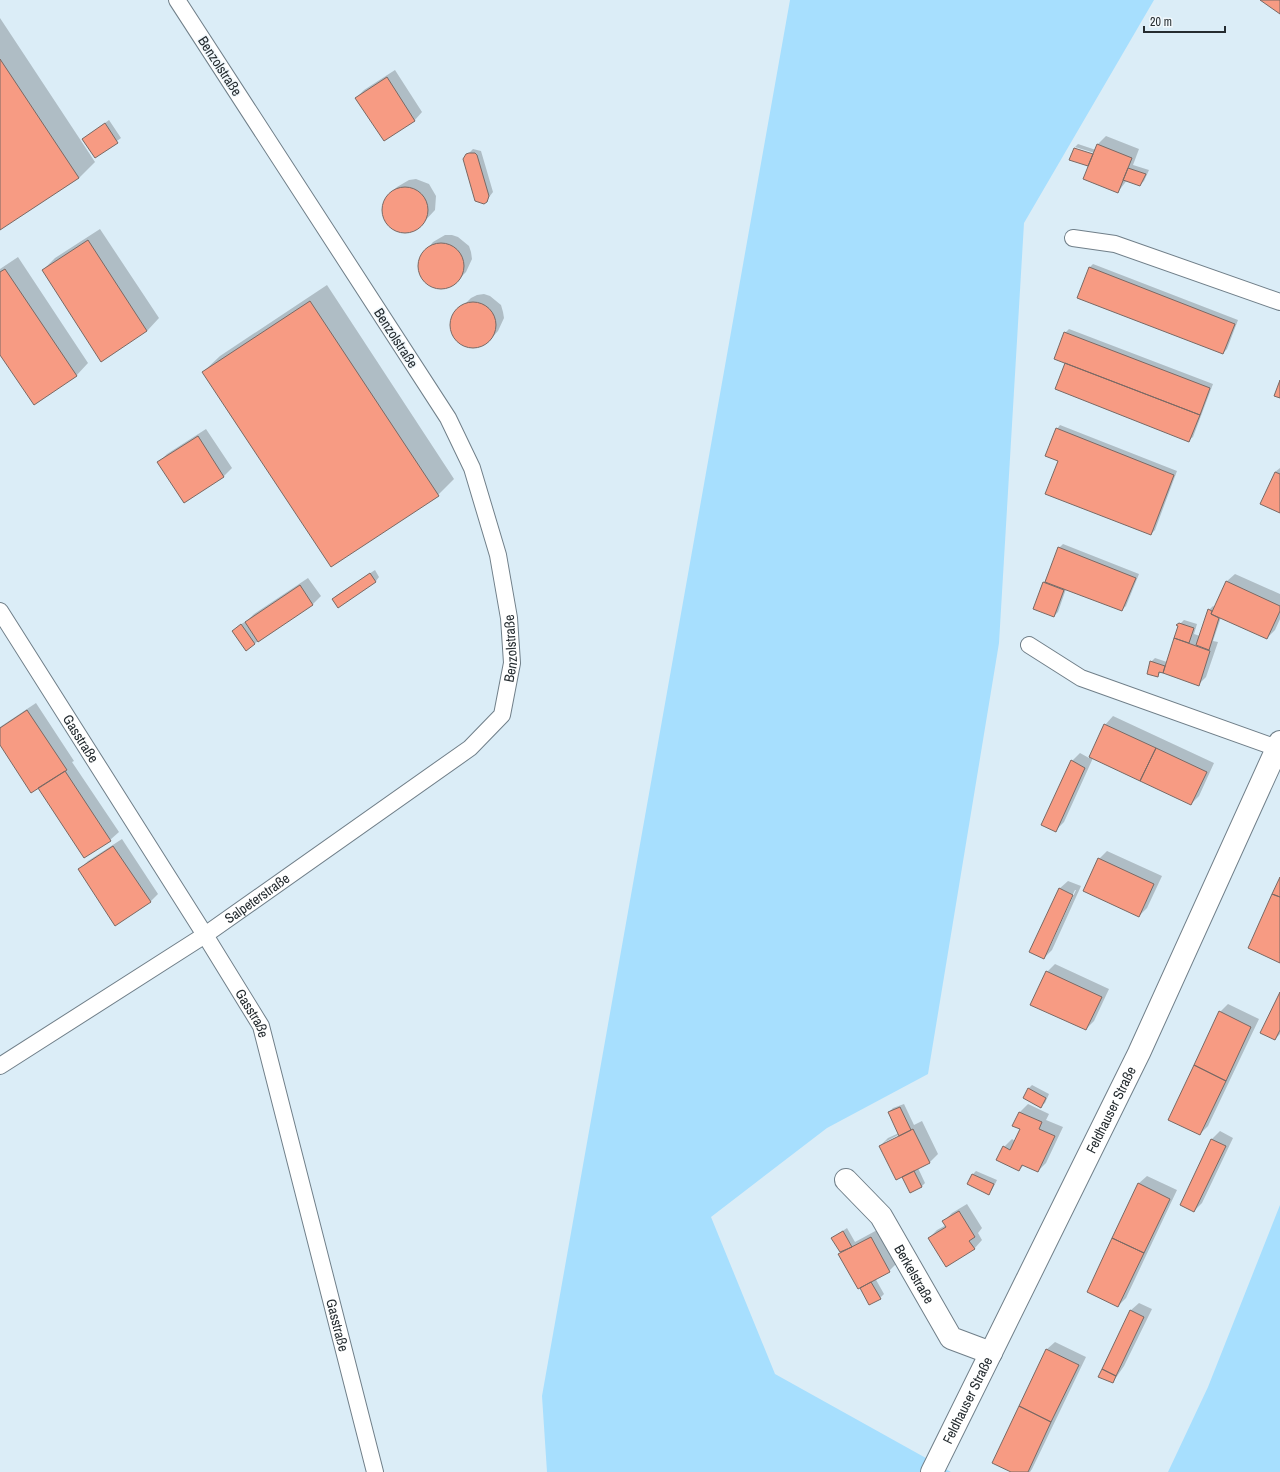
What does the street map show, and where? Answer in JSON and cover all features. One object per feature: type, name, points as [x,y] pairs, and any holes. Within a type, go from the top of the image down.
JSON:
[{"type":"street","name":"Feldhauser Straße","points":[[932,1472],[1139,1053],[1279,745]]},
{"type":"street","name":"Berkelstraße","points":[[846,1180],[881,1216],[951,1338],[991,1353]]},
{"type":"lane","name":"Benzolstraße","points":[[177,0],[448,418],[472,468],[498,555],[509,618],[512,663],[502,714]]},
{"type":"lane","points":[[1073,238],[1115,244],[1280,302]]},
{"type":"lane","name":"Gasstraße","points":[[0,611],[261,1026],[375,1472]]},
{"type":"lane","points":[[1029,645],[1081,678],[1279,745]]},
{"type":"lane","name":"Salpeterstraße","points":[[0,1066],[205,935],[470,748],[502,714]]},
{"type":"shaded area","points":[[790,0],[1154,0],[1024,223],[999,643],[928,1074],[827,1128],[711,1217],[775,1374],[951,1472],[547,1472],[542,1396]]},
{"type":"shaded area","points":[[1280,1205],[1280,1472],[1168,1472],[1208,1387]]},
{"type":"building","points":[[1260,0],[1280,0],[1280,14]]},
{"type":"building","points":[[0,59],[79,178],[0,230]]},
{"type":"building","points":[[387,77],[415,121],[384,141],[355,98]]},
{"type":"building","points":[[105,123],[118,143],[95,158],[82,139]]},
{"type":"building","points":[[1097,144],[1132,158],[1118,193],[1083,179]]},
{"type":"building","points":[[1074,148],[1093,154],[1088,166],[1069,160]]},
{"type":"building","points":[[475,153],[477,155],[489,196],[487,202],[484,204],[475,201],[463,159],[466,154]]},
{"type":"building","points":[[1128,168],[1146,174],[1140,186],[1123,180]]},
{"type":"building","points":[[405,187],[418,191],[424,197],[428,210],[424,223],[418,229],[405,233],[392,229],[386,223],[382,210],[386,197],[392,191]]},
{"type":"building","points":[[88,240],[147,331],[101,362],[42,270]]},
{"type":"building","points":[[441,243],[454,247],[460,253],[464,266],[460,279],[454,285],[441,289],[428,285],[422,279],[418,266],[422,253],[428,247]]},
{"type":"building","points":[[1089,267],[1235,324],[1223,354],[1077,298]]},
{"type":"building","points":[[5,269],[77,376],[34,405],[0,355],[0,272]]},
{"type":"building","points":[[310,301],[439,496],[331,567],[202,372]]},
{"type":"building","points":[[473,302],[486,306],[492,312],[496,325],[492,338],[486,344],[473,348],[460,344],[454,338],[450,325],[454,312],[460,306]]},
{"type":"building","points":[[1064,332],[1210,388],[1200,415],[1054,359]]},
{"type":"building","points":[[1065,363],[1200,415],[1189,442],[1055,389]]},
{"type":"building","points":[[1280,380],[1280,398],[1274,396]]},
{"type":"building","points":[[1056,428],[1174,475],[1151,535],[1045,494],[1058,461],[1045,456]]},
{"type":"building","points":[[198,436],[224,477],[184,503],[157,462]]},
{"type":"building","points":[[1275,472],[1280,474],[1280,513],[1260,504]]},
{"type":"building","points":[[1058,547],[1136,578],[1122,611],[1045,582]]},
{"type":"building","points":[[370,573],[376,582],[338,608],[332,599]]},
{"type":"building","points":[[1226,581],[1280,606],[1280,611],[1267,639],[1211,614]]},
{"type":"building","points":[[1043,582],[1064,590],[1054,617],[1033,609]]},
{"type":"building","points":[[300,585],[313,605],[258,642],[245,622]]},
{"type":"building","points":[[1208,609],[1212,611],[1211,614],[1219,618],[1209,650],[1196,645]]},
{"type":"building","points":[[1179,623],[1194,628],[1189,643],[1174,638],[1178,626],[1176,625]]},
{"type":"building","points":[[241,624],[255,644],[246,651],[232,631]]},
{"type":"building","points":[[1174,638],[1210,651],[1199,686],[1163,673]]},
{"type":"building","points":[[1150,661],[1165,666],[1163,673],[1159,672],[1158,677],[1147,674]]},
{"type":"building","points":[[27,710],[67,770],[31,793],[0,745],[0,728]]},
{"type":"building","points":[[1104,724],[1156,748],[1140,781],[1089,757]]},
{"type":"building","points":[[1156,748],[1207,772],[1191,805],[1140,781]]},
{"type":"building","points":[[1071,760],[1085,768],[1056,832],[1041,825]]},
{"type":"building","points":[[65,771],[111,841],[84,858],[38,788]]},
{"type":"building","points":[[113,846],[151,902],[115,926],[78,869]]},
{"type":"building","points":[[1098,858],[1154,884],[1139,917],[1083,891]]},
{"type":"building","points":[[1280,877],[1280,897],[1272,894]]},
{"type":"building","points":[[1059,888],[1073,895],[1044,959],[1029,952]]},
{"type":"building","points":[[1272,894],[1280,897],[1280,963],[1248,948]]},
{"type":"building","points":[[1046,971],[1102,997],[1086,1030],[1030,1005]]},
{"type":"building","points":[[1280,992],[1280,1030],[1275,1040],[1260,1033]]},
{"type":"building","points":[[1219,1011],[1251,1027],[1226,1081],[1194,1065]]},
{"type":"building","points":[[1194,1065],[1226,1081],[1200,1135],[1168,1120]]},
{"type":"building","points":[[1028,1088],[1046,1098],[1041,1108],[1023,1098]]},
{"type":"building","points":[[900,1107],[911,1130],[899,1136],[888,1112]]},
{"type":"building","points":[[1019,1112],[1042,1122],[1039,1129],[1055,1136],[1038,1172],[1022,1165],[1019,1171],[996,1160],[1003,1146],[1010,1150],[1020,1129],[1012,1126]]},
{"type":"building","points":[[913,1129],[930,1163],[896,1180],[879,1146]]},
{"type":"building","points":[[1211,1139],[1226,1146],[1194,1212],[1180,1205]]},
{"type":"building","points":[[914,1171],[922,1187],[910,1193],[902,1177]]},
{"type":"building","points":[[972,1174],[994,1184],[989,1195],[967,1184]]},
{"type":"building","points":[[1138,1183],[1170,1199],[1144,1253],[1112,1238]]},
{"type":"building","points":[[959,1211],[975,1237],[969,1241],[975,1249],[946,1267],[928,1238],[946,1227],[942,1221]]},
{"type":"building","points":[[843,1231],[852,1247],[840,1252],[831,1238]]},
{"type":"building","points":[[871,1237],[890,1272],[858,1289],[838,1254]]},
{"type":"building","points":[[1112,1238],[1144,1253],[1118,1307],[1087,1292]]},
{"type":"building","points":[[871,1282],[881,1299],[869,1305],[860,1288]]},
{"type":"building","points":[[1130,1310],[1144,1317],[1116,1376],[1102,1369]]},
{"type":"building","points":[[1046,1349],[1079,1365],[1051,1422],[1019,1406]]},
{"type":"building","points":[[1102,1369],[1116,1376],[1113,1383],[1098,1377]]},
{"type":"building","points":[[1019,1406],[1051,1422],[1028,1472],[1011,1472],[992,1463]]}]
